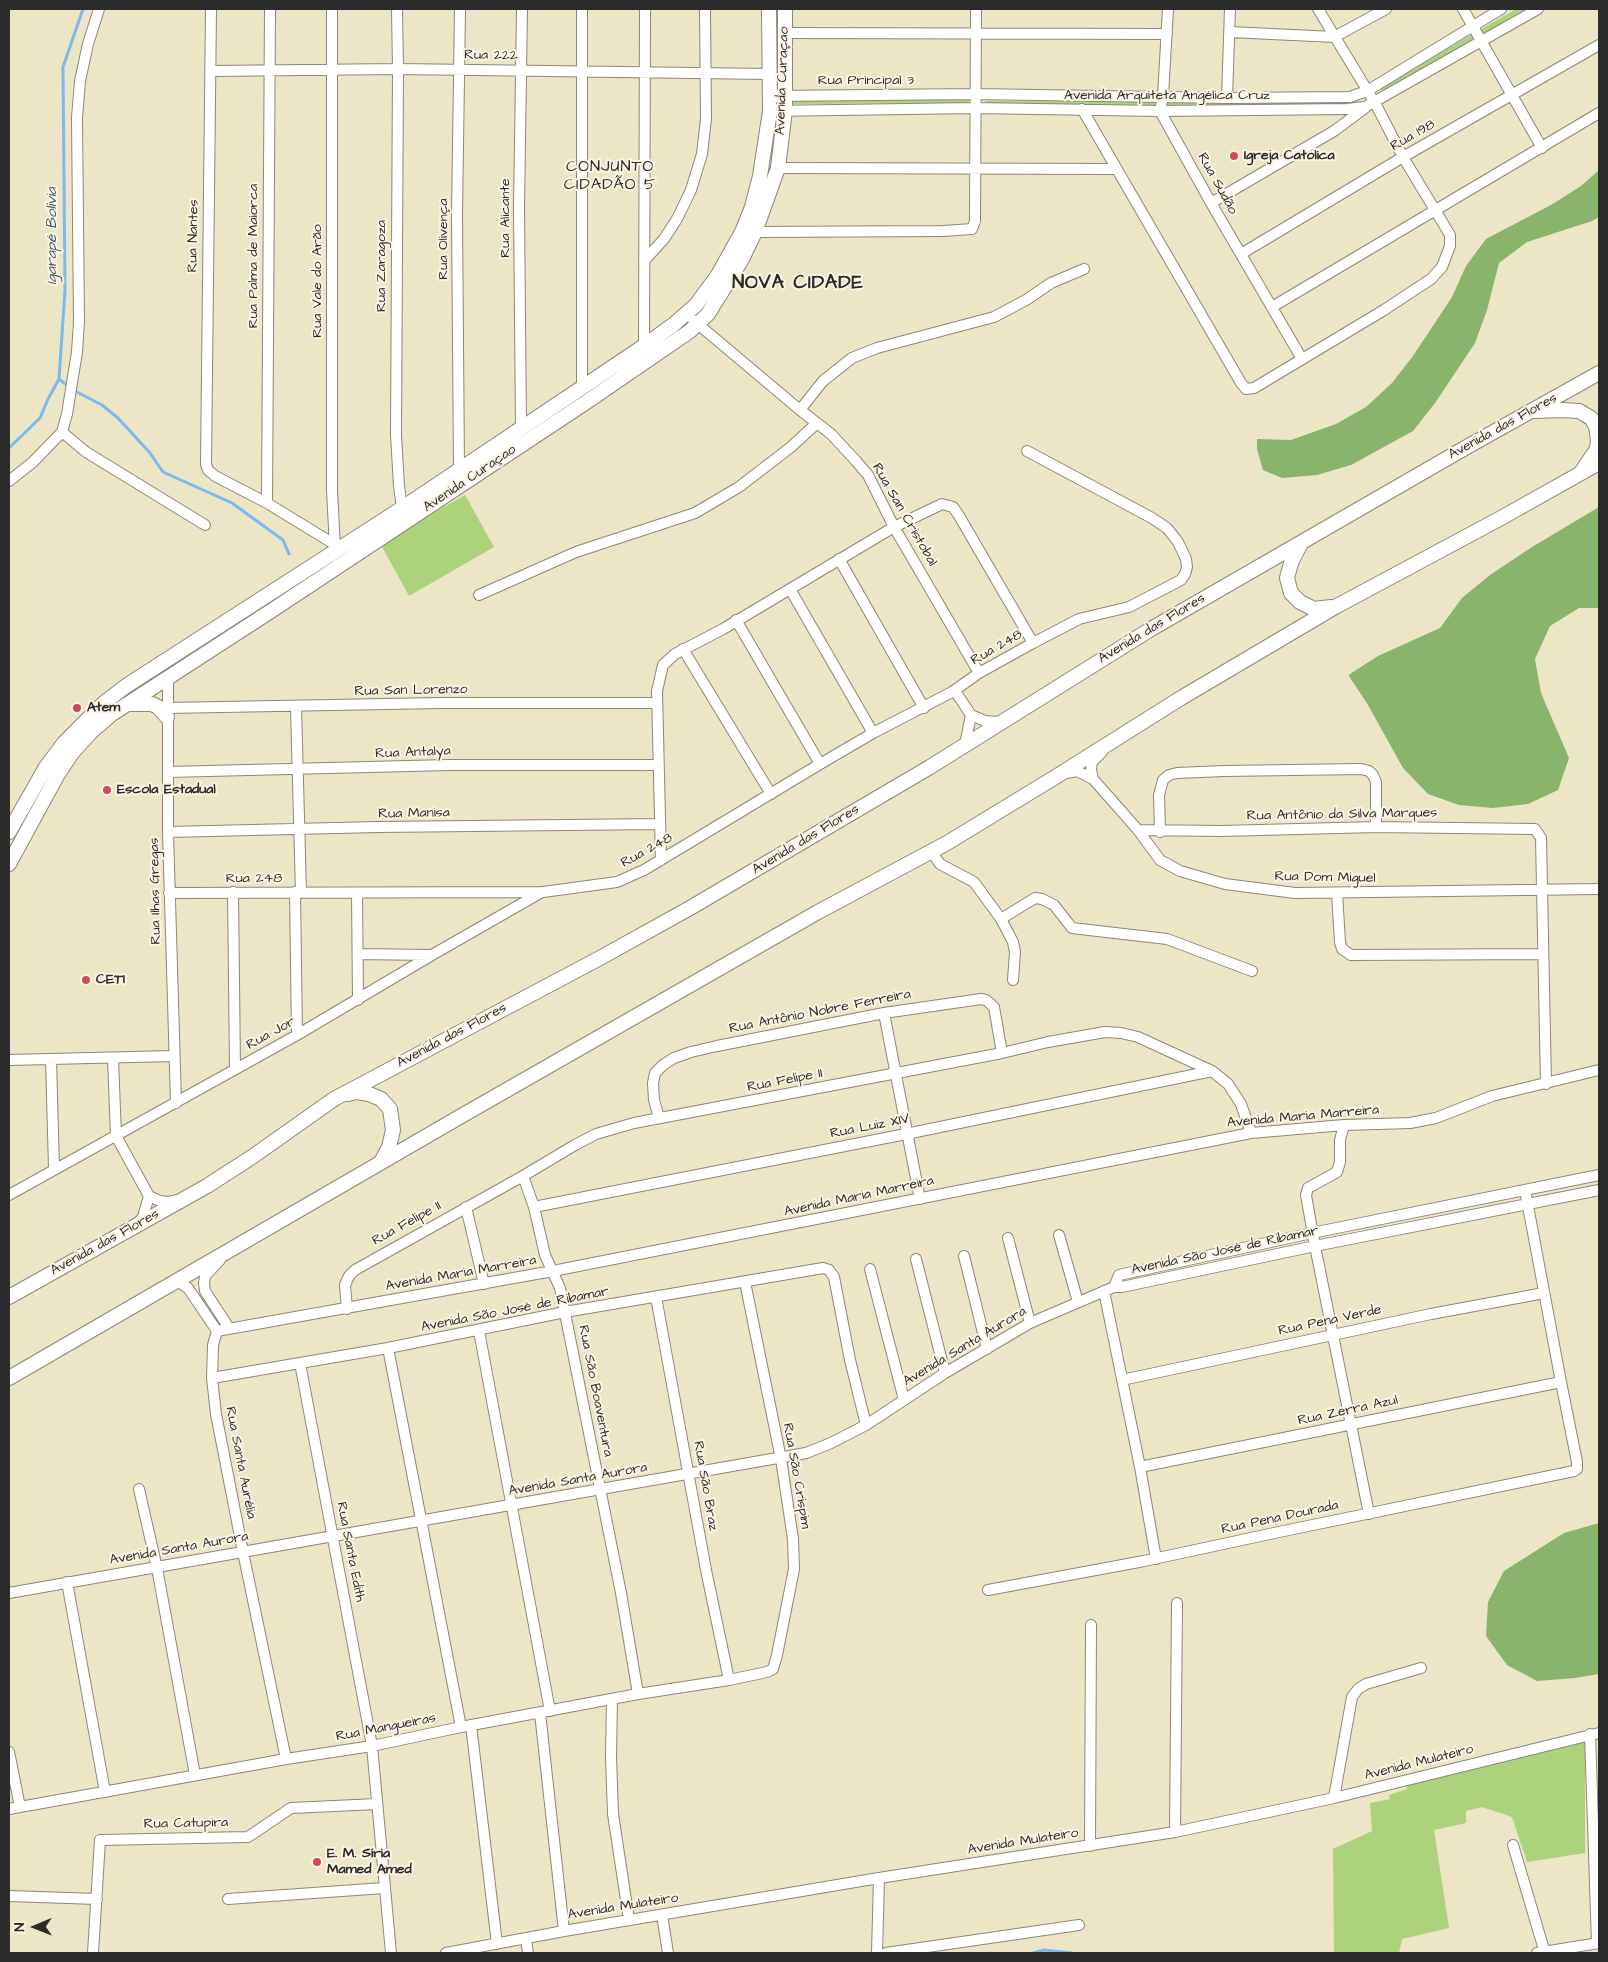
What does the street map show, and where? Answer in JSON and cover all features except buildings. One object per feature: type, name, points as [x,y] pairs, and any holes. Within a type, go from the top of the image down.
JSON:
[{"type":"main road","name":"Avenida Curaçao","points":[[9,832],[50,761],[64,743],[97,710],[126,686],[250,607],[335,548],[404,516],[459,470],[582,389],[673,325],[704,294],[718,275],[742,232],[752,207],[760,176],[770,111],[769,9]]},
{"type":"main road","name":"Avenida Curaçao","points":[[9,864],[49,788],[72,754],[91,732],[125,704],[255,622],[404,516],[596,396],[698,324],[708,314],[756,232],[778,168],[785,96],[785,9]]},
{"type":"main road","name":"Avenida das Flores","points":[[9,1297],[183,1199],[252,1157],[334,1099],[600,958],[690,908],[965,745],[1151,629],[1599,373]]},
{"type":"main road","points":[[1530,412],[1563,410],[1579,412],[1591,418],[1596,426],[1597,450],[1580,474]]},
{"type":"main road","points":[[9,1378],[818,912],[931,851],[1057,776],[1181,698],[1335,607],[1599,463]]},
{"type":"main road","points":[[1300,543],[1290,563],[1287,578],[1291,593],[1300,602],[1314,609],[1335,607]]},
{"type":"main road","points":[[250,607],[255,622]]},
{"type":"main road","points":[[125,704],[152,704],[167,713]]},
{"type":"main road","points":[[334,1099],[356,1092],[369,1094],[381,1100],[390,1109],[393,1130],[389,1147],[381,1163]]},
{"type":"street","points":[[9,480],[33,462],[62,432],[71,392],[80,322],[77,118],[80,81],[88,44],[99,9]]},
{"type":"street","name":"Rua Nantes","points":[[211,9],[206,464],[208,470],[214,476],[267,504]]},
{"type":"street","name":"Rua Palma de Maiorca","points":[[267,504],[270,9]]},
{"type":"street","name":"Rua Vale do Arão","points":[[332,9],[332,490],[335,548]]},
{"type":"street","name":"Rua Zaragoza","points":[[397,9],[396,410],[397,462],[404,516]]},
{"type":"street","name":"Rua Olivença","points":[[459,470],[457,214],[460,9]]},
{"type":"street","name":"Rua Alicante","points":[[521,428],[519,236],[522,9]]},
{"type":"street","points":[[582,9],[582,389]]},
{"type":"street","points":[[644,346],[645,9]]},
{"type":"street","points":[[644,261],[664,239],[676,219],[691,190],[702,154],[706,119],[705,9]]},
{"type":"street","points":[[756,232],[943,231],[972,229],[975,221],[976,9]]},
{"type":"street","points":[[1160,111],[1164,96],[1168,9]]},
{"type":"street","points":[[1227,98],[1230,9]]},
{"type":"street","points":[[1082,109],[1115,169],[1241,383],[1246,389],[1254,388],[1384,310],[1431,279],[1442,266],[1450,246],[1450,235],[1437,211],[1370,105],[1367,91],[1318,9]]},
{"type":"street","points":[[1230,32],[1334,37],[1386,9]]},
{"type":"street","points":[[1463,9],[1542,148]]},
{"type":"street","name":"Avenida Arquiteta Angélica Cruz","points":[[962,95],[1227,98],[1354,96],[1367,91],[1501,9]]},
{"type":"street","name":"Avenida Arquiteta Angélica Cruz","points":[[770,111],[975,108],[1160,111],[1348,109],[1370,105],[1538,9]]},
{"type":"street","points":[[785,33],[1167,34]]},
{"type":"street","name":"Rua 198","points":[[1241,254],[1403,157],[1599,45]]},
{"type":"street","name":"Rua 222","points":[[211,71],[459,69],[770,74]]},
{"type":"street","name":"Rua Principal 3","points":[[770,96],[962,95]]},
{"type":"street","points":[[1211,203],[1334,131],[1370,105]]},
{"type":"street","name":"Rua Sudão","points":[[1160,111],[1302,359]]},
{"type":"street","points":[[1272,307],[1599,114]]},
{"type":"street","points":[[778,168],[1115,169]]},
{"type":"street","points":[[800,410],[823,381],[852,358],[877,348],[994,317],[1051,284],[1084,269]]},
{"type":"street","name":"Rua San Cristobal","points":[[686,313],[831,434],[868,475],[894,527],[979,673]]},
{"type":"street","points":[[479,595],[576,552],[695,513],[739,487],[791,447],[817,422]]},
{"type":"street","points":[[62,432],[86,452],[205,525]]},
{"type":"street","name":"Rua 248","points":[[170,893],[543,892],[617,882],[631,877],[661,860],[820,764],[954,691],[979,673],[1033,643],[1079,619],[1129,607],[1181,580],[1187,567],[1186,559],[1167,528],[1152,518],[1027,451]]},
{"type":"street","points":[[267,504],[335,548]]},
{"type":"street","points":[[661,860],[656,703],[660,672],[668,659],[683,649],[790,589],[894,527],[942,504],[953,507],[958,514],[1033,643]]},
{"type":"street","points":[[839,559],[924,708]]},
{"type":"street","points":[[790,589],[874,733]]},
{"type":"street","points":[[736,620],[820,764]]},
{"type":"street","points":[[683,649],[771,794]]},
{"type":"street","name":"Rua Ilhas Gregas","points":[[168,678],[168,832],[176,1103]]},
{"type":"street","points":[[954,691],[971,715],[985,720],[1000,722]]},
{"type":"street","name":"Rua San Lorenzo","points":[[167,713],[450,703],[656,703]]},
{"type":"street","points":[[296,707],[299,830],[297,1035]]},
{"type":"street","points":[[965,745],[971,715]]},
{"type":"street","points":[[1093,779],[1092,762],[1114,740]]},
{"type":"street","name":"Rua Antalya","points":[[168,772],[449,765],[658,765]]},
{"type":"street","points":[[1160,832],[1159,795],[1163,780],[1169,775],[1234,771],[1361,769],[1369,771],[1374,775],[1376,782],[1376,827]]},
{"type":"street","points":[[1057,776],[1077,771],[1093,779]]},
{"type":"street","name":"Rua Dom Miguel","points":[[1093,779],[1138,830],[1160,860],[1180,871],[1226,884],[1259,890],[1296,893],[1599,889]]},
{"type":"street","name":"Rua Manisa","points":[[168,832],[660,824]]},
{"type":"street","name":"Rua Antônio da Silva Marques","points":[[1138,830],[1160,832],[1376,827],[1529,827],[1535,828],[1541,838],[1541,891]]},
{"type":"street","points":[[931,851],[940,864],[974,882],[1001,919],[1013,942],[1015,952],[1013,980]]},
{"type":"street","points":[[1541,891],[1546,1084]]},
{"type":"street","points":[[233,892],[235,1069]]},
{"type":"street","name":"Rua Jor","points":[[9,1195],[54,1168],[116,1136],[297,1035],[543,892]]},
{"type":"street","points":[[358,893],[358,1000]]},
{"type":"street","points":[[1337,893],[1340,942],[1342,949],[1351,955],[1542,954]]},
{"type":"street","points":[[1001,919],[1035,898],[1042,899],[1054,905],[1072,928],[1167,939],[1252,971]]},
{"type":"street","points":[[358,954],[432,955]]},
{"type":"street","name":"Rua Antônio Nobre Ferreira","points":[[660,1118],[654,1100],[652,1083],[655,1073],[674,1058],[717,1046],[884,1013],[971,1000],[986,1000],[994,1007],[1002,1053]]},
{"type":"street","points":[[884,1013],[920,1199]]},
{"type":"street","name":"Rua Felipe II","points":[[347,1308],[345,1284],[349,1276],[356,1270],[596,1134],[624,1125],[1002,1053],[1048,1042],[1105,1032],[1138,1037],[1212,1071],[1228,1084],[1241,1104],[1251,1133]]},
{"type":"street","points":[[9,1060],[174,1056]]},
{"type":"street","points":[[113,1058],[116,1136],[149,1196],[160,1202],[183,1199]]},
{"type":"street","points":[[51,1060],[54,1168]]},
{"type":"street","name":"Avenida Maria Marreira","points":[[229,1328],[553,1271],[1251,1133],[1410,1123],[1436,1118],[1492,1096],[1599,1070]]},
{"type":"street","name":"Rua Luiz XIV","points":[[534,1207],[906,1134],[1212,1071]]},
{"type":"street","points":[[1344,1126],[1340,1140],[1340,1162],[1337,1172],[1308,1188],[1306,1195],[1369,1514]]},
{"type":"street","name":"Avenida São José de Ribamar","points":[[1599,1175],[1312,1233],[1120,1275],[1114,1286],[1122,1287],[1315,1246],[1599,1190]]},
{"type":"street","name":"Rua São Boaventura","points":[[523,1176],[534,1207],[545,1255],[560,1288],[621,1593],[638,1694]]},
{"type":"street","points":[[1525,1190],[1561,1382]]},
{"type":"street","points":[[136,1225],[143,1217],[149,1196]]},
{"type":"street","points":[[466,1207],[484,1284]]},
{"type":"street","points":[[1059,1235],[1078,1302]]},
{"type":"street","points":[[1008,1238],[1030,1323]]},
{"type":"street","points":[[177,1281],[188,1288],[217,1331],[229,1328],[206,1290],[204,1284],[205,1276],[220,1260],[243,1242]]},
{"type":"street","points":[[964,1256],[987,1349]]},
{"type":"street","points":[[916,1259],[945,1373]]},
{"type":"street","name":"Avenida São José de Ribamar","points":[[212,1378],[479,1331],[565,1312],[823,1268],[829,1270],[834,1278],[850,1360],[866,1425]]},
{"type":"street","points":[[870,1269],[904,1400]]},
{"type":"street","name":"Rua São Crispim","points":[[745,1282],[781,1459],[793,1539],[794,1569],[775,1664],[773,1669],[767,1672]]},
{"type":"street","name":"Avenida Santa Aurora","points":[[9,1593],[781,1459],[806,1453],[831,1444],[866,1425],[945,1373],[1030,1323],[1114,1286]]},
{"type":"street","points":[[1104,1291],[1140,1467],[1156,1559]]},
{"type":"street","name":"Rua Pena Verde","points":[[1122,1380],[1544,1293]]},
{"type":"street","name":"Rua São Braz","points":[[656,1297],[706,1570],[729,1680]]},
{"type":"street","name":"Rua Santa Aurélia","points":[[217,1331],[213,1345],[212,1378],[216,1414],[286,1759]]},
{"type":"street","points":[[479,1331],[511,1506],[545,1712],[564,1931]]},
{"type":"street","points":[[388,1348],[466,1726],[497,1944]]},
{"type":"street","name":"Rua Santa Edith","points":[[300,1363],[372,1746],[391,1953]]},
{"type":"street","name":"Rua Zerra Azul","points":[[1140,1467],[1561,1382]]},
{"type":"street","name":"Rua Pena Dourada","points":[[988,1590],[1156,1559],[1570,1473],[1577,1469],[1578,1462],[1561,1382]]},
{"type":"street","points":[[139,1489],[157,1568],[195,1775]]},
{"type":"street","points":[[67,1582],[105,1792]]},
{"type":"street","points":[[1175,1832],[1177,1603]]},
{"type":"street","points":[[1090,1846],[1091,1625]]},
{"type":"street","points":[[1334,1798],[1352,1697],[1358,1689],[1366,1684],[1421,1668]]},
{"type":"street","name":"Rua Mangueiras","points":[[9,1809],[286,1759],[372,1746],[466,1726],[767,1672]]},
{"type":"street","points":[[612,1699],[611,1757],[614,1814],[629,1920]]},
{"type":"street","points":[[1513,1845],[1542,1953],[1598,1943],[1595,1734]]},
{"type":"street","name":"Avenida Mulateiro","points":[[446,1953],[564,1931],[879,1878],[1175,1832],[1334,1798],[1595,1734]]},
{"type":"street","points":[[9,1752],[20,1807]]},
{"type":"street","name":"Rua Catupira","points":[[93,1953],[100,1840],[248,1837],[291,1808],[377,1804]]},
{"type":"street","points":[[877,1953],[879,1878]]},
{"type":"street","points":[[228,1899],[384,1888]]},
{"type":"street","points":[[9,1896],[97,1899]]},
{"type":"street","points":[[662,1915],[668,1953]]},
{"type":"street","points":[[886,1953],[1079,1925]]},
{"type":"street","points":[[526,1939],[528,1953]]},
{"type":"green space","points":[[1516,9],[1526,9],[1385,90],[1381,90],[1381,87]]},
{"type":"green space","points":[[792,97],[969,99],[969,101],[966,103],[790,104]]},
{"type":"green space","points":[[986,101],[1353,102],[1356,105],[1241,108],[982,104]]},
{"type":"green space","points":[[1599,170],[1599,217],[1527,242],[1499,263],[1487,310],[1475,343],[1435,403],[1413,431],[1351,465],[1317,475],[1282,478],[1263,470],[1257,449],[1257,439],[1291,440],[1336,424],[1366,407],[1392,383],[1413,356],[1452,297],[1466,266],[1486,239],[1551,205],[1581,186]]},
{"type":"green space","points":[[465,495],[494,547],[409,596],[380,543]]},
{"type":"green space","points":[[1599,507],[1599,608],[1579,608],[1550,626],[1535,659],[1541,693],[1569,758],[1558,790],[1528,804],[1493,808],[1459,805],[1428,794],[1403,768],[1368,705],[1349,676],[1350,674],[1378,656],[1440,628],[1462,598],[1490,575],[1532,547]]},
{"type":"green space","points":[[1599,1523],[1599,1674],[1537,1681],[1507,1665],[1486,1636],[1488,1602],[1504,1571],[1564,1533]]},
{"type":"green space","points":[[1585,1742],[1585,1853],[1527,1862],[1512,1817],[1482,1807],[1466,1811],[1466,1823],[1434,1830],[1449,1928],[1402,1939],[1399,1953],[1334,1953],[1333,1849],[1372,1831],[1370,1803],[1390,1799],[1389,1795],[1407,1789],[1407,1783]]},
{"type":"waterway","name":"Igarapé Bolívia","points":[[9,448],[40,418],[59,379],[65,290],[63,67],[83,9]]},
{"type":"waterway","points":[[59,379],[68,386]]},
{"type":"waterway","points":[[73,390],[102,405],[118,418],[150,453],[163,472],[232,503],[283,540],[289,554]]},
{"type":"waterway","points":[[1033,1953],[1044,1950],[1072,1953]]},
{"type":"place","name":"Igreja Catolica","points":[[1234,156]]},
{"type":"place","name":"Atem","points":[[77,708]]},
{"type":"place","name":"Escola Estadual","points":[[107,790]]},
{"type":"place","name":"CETI","points":[[86,980]]},
{"type":"place","name":"E. M. Síria Mamed Amed","points":[[317,1862]]},
{"type":"district","name":"CONJUNTO CIDADÃO 5","points":[[610,177]]},
{"type":"district","name":"NOVA CIDADE","points":[[798,284]]}]
